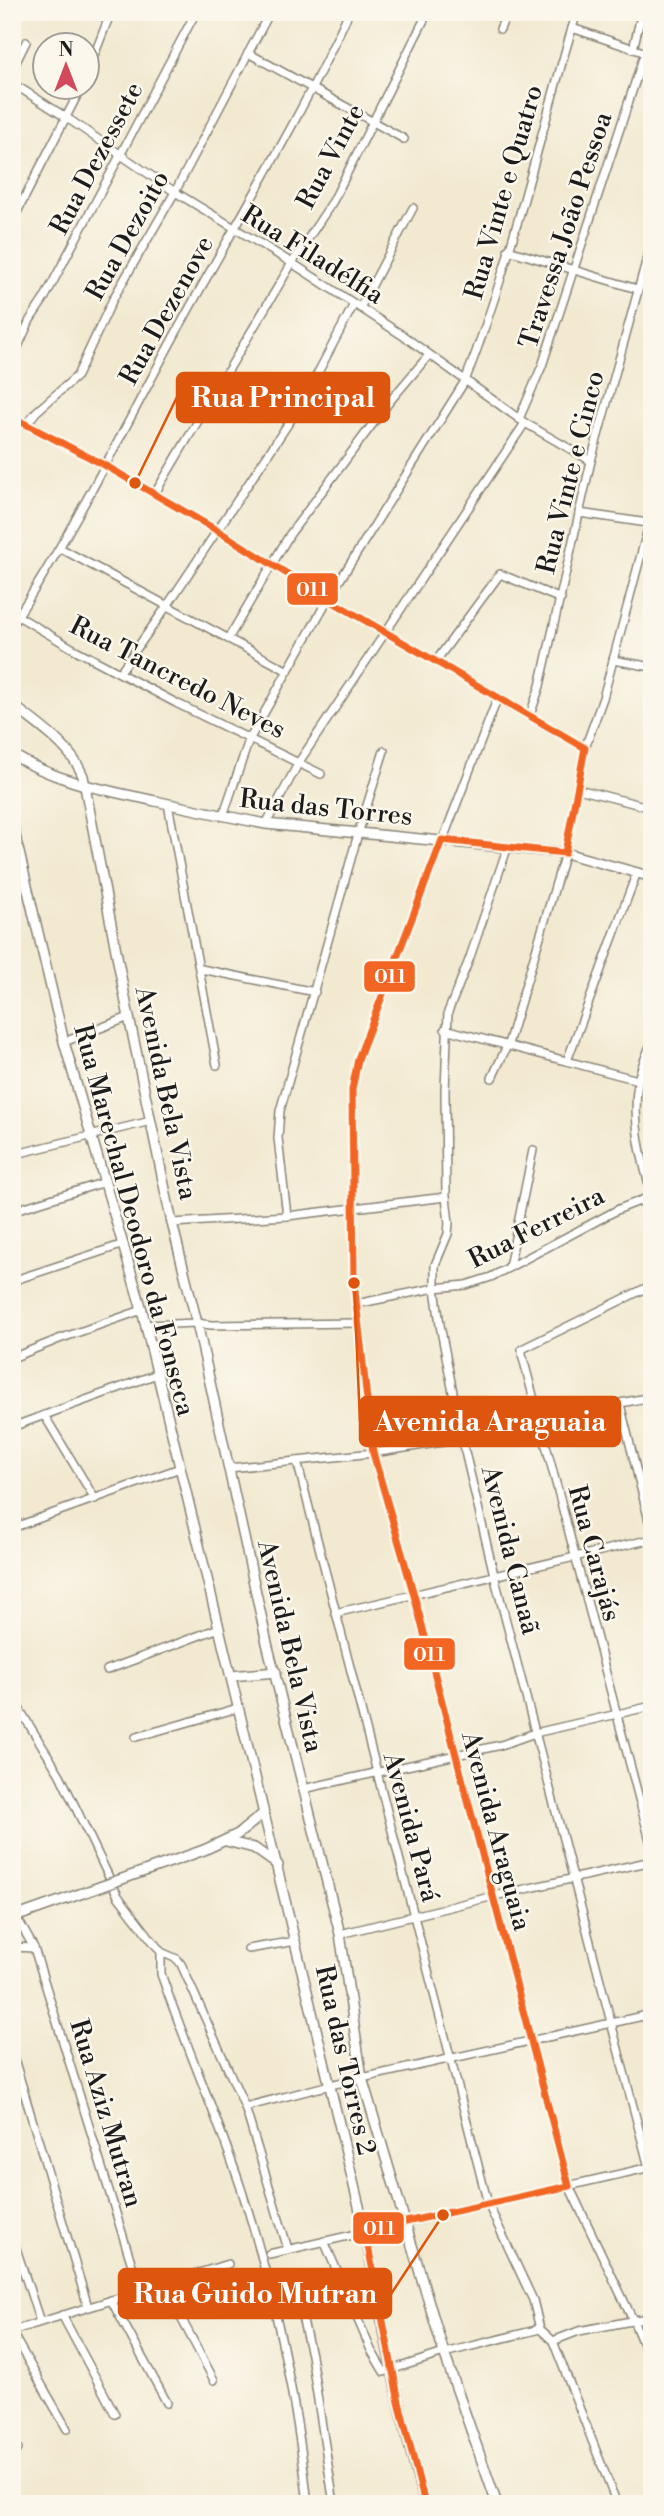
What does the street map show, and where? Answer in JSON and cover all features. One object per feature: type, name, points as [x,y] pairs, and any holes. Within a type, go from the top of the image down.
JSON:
[{"type":"street","points":[[102,35],[111,12]]},
{"type":"street","name":"Rua Dezessete","points":[[12,360],[30,320],[49,291],[197,12]]},
{"type":"street","name":"Rua Dezoito","points":[[26,425],[36,412],[77,376],[113,299],[175,192],[270,12]]},
{"type":"street","name":"Rua Dezenove","points":[[12,625],[60,548],[106,466],[349,12]]},
{"type":"street","name":"Rua Vinte","points":[[154,495],[292,263],[333,201],[428,12]]},
{"type":"street","points":[[500,29],[507,12]]},
{"type":"street","name":"Rua Vinte e Quatro","points":[[223,816],[249,740],[328,599],[465,381],[481,342],[576,12]]},
{"type":"street","points":[[633,48],[642,12]]},
{"type":"street","points":[[572,28],[648,54]]},
{"type":"street","points":[[12,70],[26,42]]},
{"type":"street","points":[[248,53],[404,139]]},
{"type":"street","name":"Travessa João Pessoa","points":[[266,824],[299,762],[363,668],[384,631],[522,421],[648,54]]},
{"type":"street","name":"Rua Filadélfia","points":[[12,83],[175,192],[357,306],[522,421],[591,461]]},
{"type":"street","points":[[12,222],[74,102]]},
{"type":"street","points":[[120,672],[218,531],[302,403],[413,208]]},
{"type":"street","name":"Rua Vinte e Cinco","points":[[530,715],[540,686],[561,599],[591,461],[652,240]]},
{"type":"street","points":[[508,250],[637,289]]},
{"type":"street","points":[[228,639],[290,534],[368,429],[429,355]]},
{"type":"street","points":[[12,417],[106,466],[218,531],[270,565],[585,748]]},
{"type":"street","points":[[579,513],[649,523]]},
{"type":"street","points":[[492,1078],[508,1044],[565,853],[585,748],[613,660],[652,513]]},
{"type":"street","points":[[60,548],[288,671]]},
{"type":"street","points":[[436,661],[500,574],[561,599]]},
{"type":"street","name":"Rua Tancredo Neves","points":[[18,616],[72,648],[249,740],[321,774]]},
{"type":"street","points":[[613,660],[652,667]]},
{"type":"street","name":"Avenida Araguaia","points":[[498,697],[358,1059],[352,1090],[356,1304],[373,1453],[414,1595],[569,2186],[652,2366]]},
{"type":"street","name":"Avenida Bela Vista","points":[[12,704],[57,740],[71,755],[79,766],[85,786],[172,1223],[197,1323],[267,1643],[340,1934],[362,2078],[444,2353],[496,2504]]},
{"type":"street","points":[[287,1216],[278,1138],[279,1118],[358,834],[384,751]]},
{"type":"street","name":"Rua das Torres","points":[[12,754],[40,769],[85,786],[223,816],[266,824],[358,834],[565,853],[652,877]]},
{"type":"street","points":[[578,789],[652,808]]},
{"type":"street","points":[[168,804],[217,1065]]},
{"type":"street","name":"Rua Marechal Deodoro da Fonseca","points":[[12,823],[64,1042],[146,1325],[219,1628]]},
{"type":"street","name":"Avenida Canaã","points":[[508,846],[461,981],[447,1012],[448,1234],[435,1265],[435,1288],[462,1438],[494,1575],[652,2179]]},
{"type":"street","points":[[567,1061],[637,872]]},
{"type":"street","points":[[201,969],[315,992]]},
{"type":"street","points":[[64,1042],[129,1017]]},
{"type":"street","points":[[445,1029],[638,1080]]},
{"type":"street","points":[[652,1041],[638,1080],[636,1129],[652,1196]]},
{"type":"street","points":[[12,1155],[151,1121]]},
{"type":"street","points":[[509,1267],[533,1150]]},
{"type":"street","points":[[12,1211],[105,1182]]},
{"type":"street","name":"Rua Ferreira","points":[[356,1304],[435,1288],[466,1285],[491,1277],[619,1209],[652,1196]]},
{"type":"street","points":[[172,1223],[287,1216],[446,1197]]},
{"type":"street","points":[[12,1280],[124,1244]]},
{"type":"street","name":"Rua Carajás","points":[[652,1285],[522,1349],[524,1368],[652,1848]]},
{"type":"street","points":[[12,1358],[142,1310]]},
{"type":"street","points":[[146,1325],[359,1323]]},
{"type":"street","points":[[12,1427],[157,1374]]},
{"type":"street","points":[[229,1468],[373,1453],[462,1438],[652,1397]]},
{"type":"street","points":[[620,1404],[652,1533]]},
{"type":"street","points":[[44,1415],[95,1499]]},
{"type":"street","name":"Avenida Pará","points":[[297,1461],[488,2204],[533,2300],[540,2329]]},
{"type":"street","points":[[12,1528],[180,1468]]},
{"type":"street","points":[[335,1613],[652,1539]]},
{"type":"street","points":[[107,1670],[219,1628]]},
{"type":"street","name":"Rua das Torres 2","points":[[219,1628],[365,2231],[391,2371],[425,2504]]},
{"type":"street","points":[[231,1676],[276,1672]]},
{"type":"street","points":[[12,1697],[60,1775],[118,1896],[161,1952],[177,1959],[181,1964],[245,2107],[288,2249]]},
{"type":"street","points":[[303,1788],[501,1745],[536,1733],[652,1706]]},
{"type":"street","points":[[136,1737],[238,1708]]},
{"type":"street","points":[[12,1918],[204,1850],[238,1834],[263,1814]]},
{"type":"street","points":[[225,1841],[254,1848],[278,1865]]},
{"type":"street","points":[[340,1934],[652,1861]]},
{"type":"street","name":"Rua Aziz Mutran","points":[[12,1909],[34,1948],[140,2291]]},
{"type":"street","points":[[248,1949],[296,1941]]},
{"type":"street","points":[[12,1947],[34,1948]]},
{"type":"street","points":[[161,1952],[162,1974],[218,2122],[261,2257],[289,2381],[308,2504]]},
{"type":"street","points":[[245,2107],[330,2085],[652,2014]]},
{"type":"street","points":[[12,2052],[88,2307]]},
{"type":"street","points":[[269,2253],[650,2167]]},
{"type":"street","points":[[12,2236],[40,2322]]},
{"type":"street","points":[[324,2241],[384,2372],[444,2353],[540,2329],[553,2341],[617,2504]]},
{"type":"street","points":[[67,2429],[12,2332],[228,2264]]},
{"type":"street","points":[[163,2284],[214,2380]]},
{"type":"street","points":[[111,2300],[167,2403]]},
{"type":"street","points":[[299,2304],[311,2355],[334,2504]]},
{"type":"street","points":[[62,2315],[115,2414]]},
{"type":"street","points":[[553,2341],[579,2331],[652,2317]]},
{"type":"street","points":[[12,2438],[19,2449]]},
{"type":"transit line","name":"011","points":[[12,417],[106,466],[585,748],[565,853],[442,840],[358,1059],[352,1090],[354,1283],[373,1453],[414,1595],[569,2186],[365,2231],[399,2402],[425,2504]]},
{"type":"place","name":"Rua Principal","points":[[135,483]]},
{"type":"place","name":"Avenida Araguaia","points":[[354,1283]]},
{"type":"place","name":"Rua Guido Mutran","points":[[443,2215]]}]
